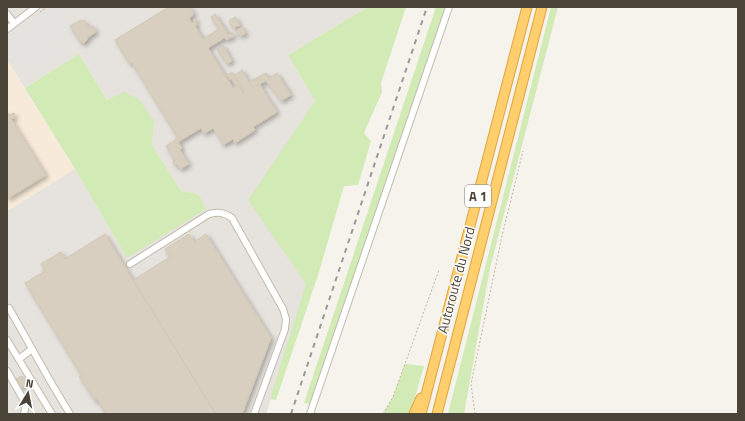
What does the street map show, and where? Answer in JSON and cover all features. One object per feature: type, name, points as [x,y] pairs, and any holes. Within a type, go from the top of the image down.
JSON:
[{"type":"highway","name":"Autoroute du Nord","points":[[421,414],[527,7]]},
{"type":"highway","name":"Autoroute du Nord","points":[[438,414],[439,404],[542,7]]},
{"type":"highway","points":[[414,414],[428,385]]},
{"type":"street","points":[[7,29],[36,7]]},
{"type":"street","points":[[310,414],[449,7]]},
{"type":"street","points":[[7,14],[14,23]]},
{"type":"street","points":[[130,264],[209,214],[222,213],[227,214],[232,218],[283,310],[286,319],[285,328],[254,414]]},
{"type":"street","points":[[9,308],[70,414]]},
{"type":"street","points":[[7,340],[52,414]]},
{"type":"street","points":[[19,359],[32,349]]},
{"type":"street","points":[[7,371],[26,404],[24,414]]},
{"type":"path","points":[[475,414],[472,384],[492,278],[523,151]]},
{"type":"path","points":[[383,414],[393,397],[439,270]]},
{"type":"shaded area","points":[[7,7],[368,7],[288,55],[315,101],[249,200],[307,284],[266,414],[7,414],[7,211],[75,169],[127,258],[198,194],[181,191],[152,145],[154,121],[108,101],[79,54],[25,88],[7,60]]},
{"type":"shaded area","points":[[51,7],[68,7],[62,11],[74,33],[56,44],[61,55],[28,78],[7,45],[7,39]]},
{"type":"shaded area","points":[[7,60],[75,169],[7,211]]},
{"type":"green space","points":[[368,7],[406,7],[381,83],[382,92],[364,133],[371,141],[358,185],[344,186],[319,272],[276,400],[270,399],[306,284],[248,200],[315,101],[288,55]]},
{"type":"green space","points":[[436,7],[449,7],[313,404],[304,403]]},
{"type":"green space","points":[[551,7],[558,7],[490,268],[464,414],[448,414]]},
{"type":"green space","points":[[79,54],[107,100],[124,92],[139,99],[154,121],[152,145],[181,191],[198,194],[206,209],[127,258],[75,169],[25,88]]},
{"type":"green space","points":[[405,364],[424,366],[410,414],[383,414],[393,397]]},
{"type":"building","points":[[169,7],[190,7],[194,14],[189,18],[192,23],[195,18],[197,20],[195,22],[197,25],[195,26],[203,39],[219,29],[211,17],[215,14],[229,35],[232,32],[234,36],[226,40],[224,38],[208,48],[233,88],[238,85],[244,92],[234,76],[242,70],[252,87],[259,83],[277,112],[253,127],[255,130],[235,143],[233,139],[223,145],[213,128],[204,134],[201,128],[178,142],[182,148],[180,150],[189,164],[180,169],[177,164],[174,165],[173,162],[175,161],[166,146],[178,138],[132,63],[130,64],[115,40]]},
{"type":"building","points":[[235,17],[240,25],[233,28],[229,21]]},
{"type":"building","points":[[81,20],[82,22],[84,20],[89,28],[93,26],[96,32],[87,38],[88,39],[83,44],[70,26]]},
{"type":"building","points":[[242,27],[246,33],[240,36],[236,31]]},
{"type":"building","points":[[223,45],[232,61],[227,64],[217,49]]},
{"type":"building","points":[[232,72],[244,92],[243,93],[238,85],[236,86],[232,79],[230,80],[227,75]]},
{"type":"building","points":[[266,73],[269,78],[267,80],[277,73],[291,95],[281,101],[266,81],[252,87],[249,82]]},
{"type":"building","points":[[7,112],[9,115],[14,113],[15,117],[11,119],[46,175],[7,199]]},
{"type":"building","points":[[105,234],[216,414],[106,414],[97,399],[95,400],[96,402],[79,376],[82,376],[25,283],[45,271],[41,264],[61,252],[65,259]]},
{"type":"building","points":[[189,234],[194,242],[206,234],[271,338],[242,414],[216,414],[133,280],[170,257],[165,249]]},
{"type":"building","points":[[22,376],[27,384],[21,388],[16,379]]},
{"type":"railway","points":[[291,414],[427,7]]}]
